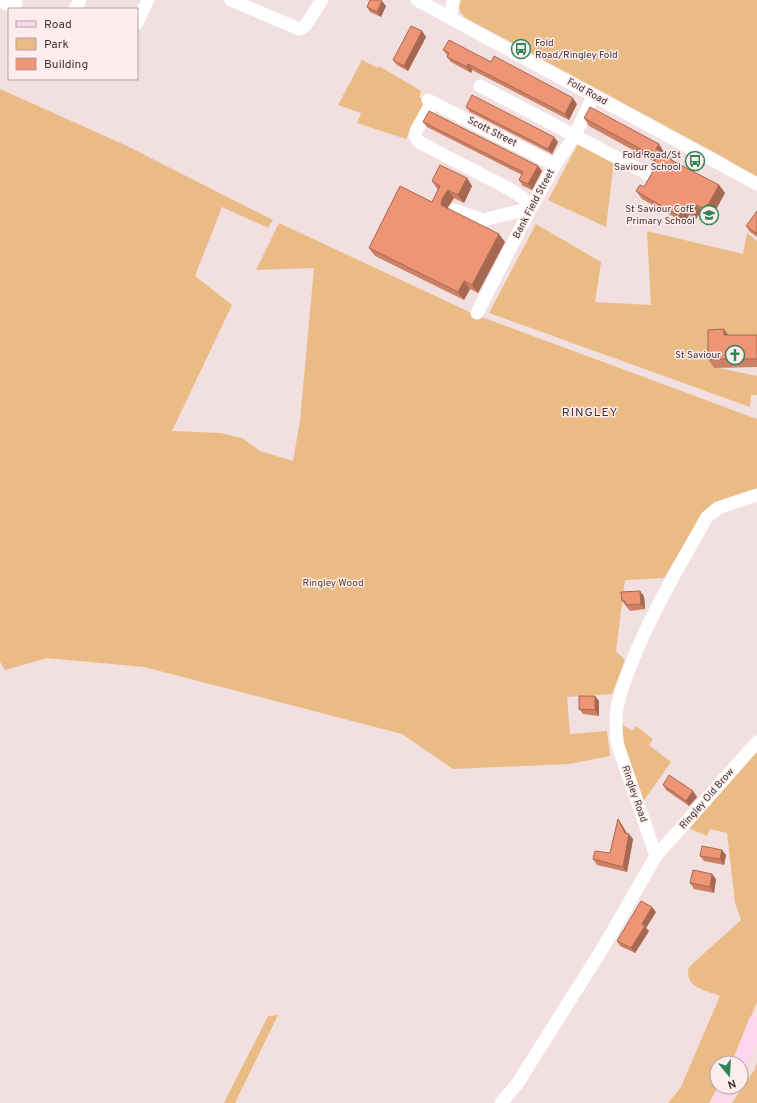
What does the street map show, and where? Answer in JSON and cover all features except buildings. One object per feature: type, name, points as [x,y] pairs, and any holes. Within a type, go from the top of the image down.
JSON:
[{"type":"main road","points":[[743,1055],[757,1021]]},
{"type":"street","points":[[138,21],[148,0]]},
{"type":"street","points":[[231,0],[299,29],[305,26],[322,0]]},
{"type":"street","name":"Fold Road","points":[[417,0],[451,17],[592,96],[757,184]]},
{"type":"street","points":[[451,17],[453,0]]},
{"type":"street","points":[[0,1],[10,5],[18,4]]},
{"type":"street","points":[[480,86],[650,175]]},
{"type":"street","name":"Bank Field Street","points":[[478,313],[531,208],[555,165],[575,135],[592,96]]},
{"type":"street","name":"Scott Street","points":[[531,208],[523,198],[513,191],[419,142],[415,136],[416,131],[430,101],[555,165]]},
{"type":"street","points":[[455,210],[483,220],[531,208]]},
{"type":"street","name":"Ringley Road","points":[[656,856],[617,743],[615,727],[617,707],[629,670],[647,626],[707,517],[718,508],[757,495]]},
{"type":"street","name":"Ringley Old Brow","points":[[656,856],[757,742]]},
{"type":"street","points":[[501,1103],[517,1084],[601,951],[656,856]]},
{"type":"green space","points":[[461,0],[757,0],[757,179],[725,158],[464,17],[459,9]]},
{"type":"green space","points":[[362,60],[378,68],[379,66],[421,91],[419,97],[426,101],[406,139],[357,123],[361,113],[338,105]]},
{"type":"green space","name":"Ringley Wood","points":[[0,89],[125,145],[273,220],[268,228],[222,207],[195,276],[232,305],[172,431],[220,433],[242,438],[260,451],[293,461],[300,421],[314,268],[256,270],[279,223],[476,315],[757,419],[757,490],[703,513],[664,578],[625,580],[616,651],[625,660],[612,694],[567,697],[570,734],[607,731],[610,756],[569,764],[453,769],[402,734],[144,667],[47,658],[5,670],[0,662]]},
{"type":"green space","points":[[579,142],[614,161],[606,227],[548,200]]},
{"type":"green space","points":[[536,224],[601,262],[595,302],[651,305],[647,231],[743,254],[747,233],[757,241],[757,343],[714,367],[757,376],[757,395],[751,395],[750,407],[489,313]]},
{"type":"green space","points":[[622,724],[632,731],[636,726],[653,739],[649,745],[671,762],[642,803],[625,751]]},
{"type":"green space","points":[[757,749],[757,1002],[735,1055],[709,1055],[709,1095],[714,1095],[709,1103],[668,1103],[681,1087],[720,996],[702,990],[692,984],[689,980],[689,967],[741,920],[735,903],[727,833],[710,829],[707,836],[689,828]]},
{"type":"green space","points":[[278,1015],[235,1103],[224,1103],[268,1016]]},
{"type":"green space","points":[[757,1062],[757,1103],[732,1103],[737,1095],[749,1095],[749,1078],[755,1069]]},
{"type":"place","name":"Fold Road/Ringley Fold","points":[[521,49]]},
{"type":"place","name":"Fold Road/St Saviour School","points":[[695,161]]},
{"type":"place","name":"St Saviour CofE Primary School","points":[[709,215]]},
{"type":"place","name":"St Saviour","points":[[735,355]]},
{"type":"district","name":"RINGLEY","points":[[590,413]]}]
